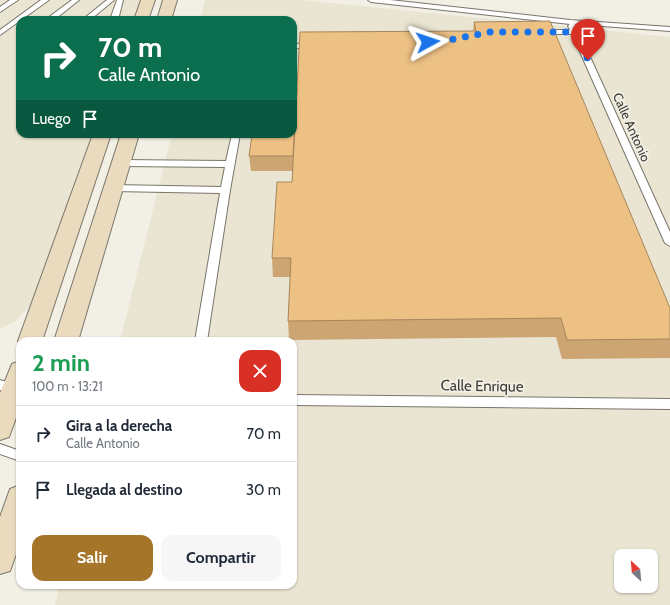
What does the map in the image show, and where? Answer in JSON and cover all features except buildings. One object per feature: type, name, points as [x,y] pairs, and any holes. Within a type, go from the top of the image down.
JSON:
[{"type":"main road","points":[[142,16],[148,0]]},
{"type":"main road","points":[[165,16],[170,0]]},
{"type":"main road","points":[[31,337],[101,138]]},
{"type":"main road","points":[[67,337],[129,138]]},
{"type":"main road","points":[[0,430],[13,384]]},
{"type":"main road","points":[[0,561],[16,510]]},
{"type":"lane","points":[[0,10],[15,0]]},
{"type":"lane","points":[[24,16],[46,0]]},
{"type":"lane","points":[[54,16],[76,0]]},
{"type":"lane","points":[[91,16],[111,0]]},
{"type":"lane","points":[[115,16],[120,0]]},
{"type":"lane","points":[[371,0],[570,22],[670,29]]},
{"type":"lane","points":[[0,33],[16,22]]},
{"type":"lane","name":"Calle Antonio","points":[[570,22],[670,243]]},
{"type":"lane","points":[[532,32],[575,32]]},
{"type":"lane","points":[[297,46],[320,43]]},
{"type":"lane","points":[[202,337],[225,190],[235,138]]},
{"type":"lane","points":[[122,163],[231,164]]},
{"type":"lane","points":[[113,188],[225,190]]},
{"type":"lane","name":"Calle Enrique","points":[[297,400],[670,404]]},
{"type":"lane","points":[[0,449],[16,455]]},
{"type":"shaded area","points":[[0,0],[142,0],[136,16],[16,16],[16,138],[92,138],[34,302],[15,321],[0,329]]},
{"type":"shaded area","points":[[205,0],[301,0],[670,37],[670,605],[55,605],[59,589],[297,589],[297,337],[121,337],[171,138],[297,138],[297,16],[201,16]]},
{"type":"route","points":[[428,42],[444,41],[490,32],[575,32],[588,60]]}]
